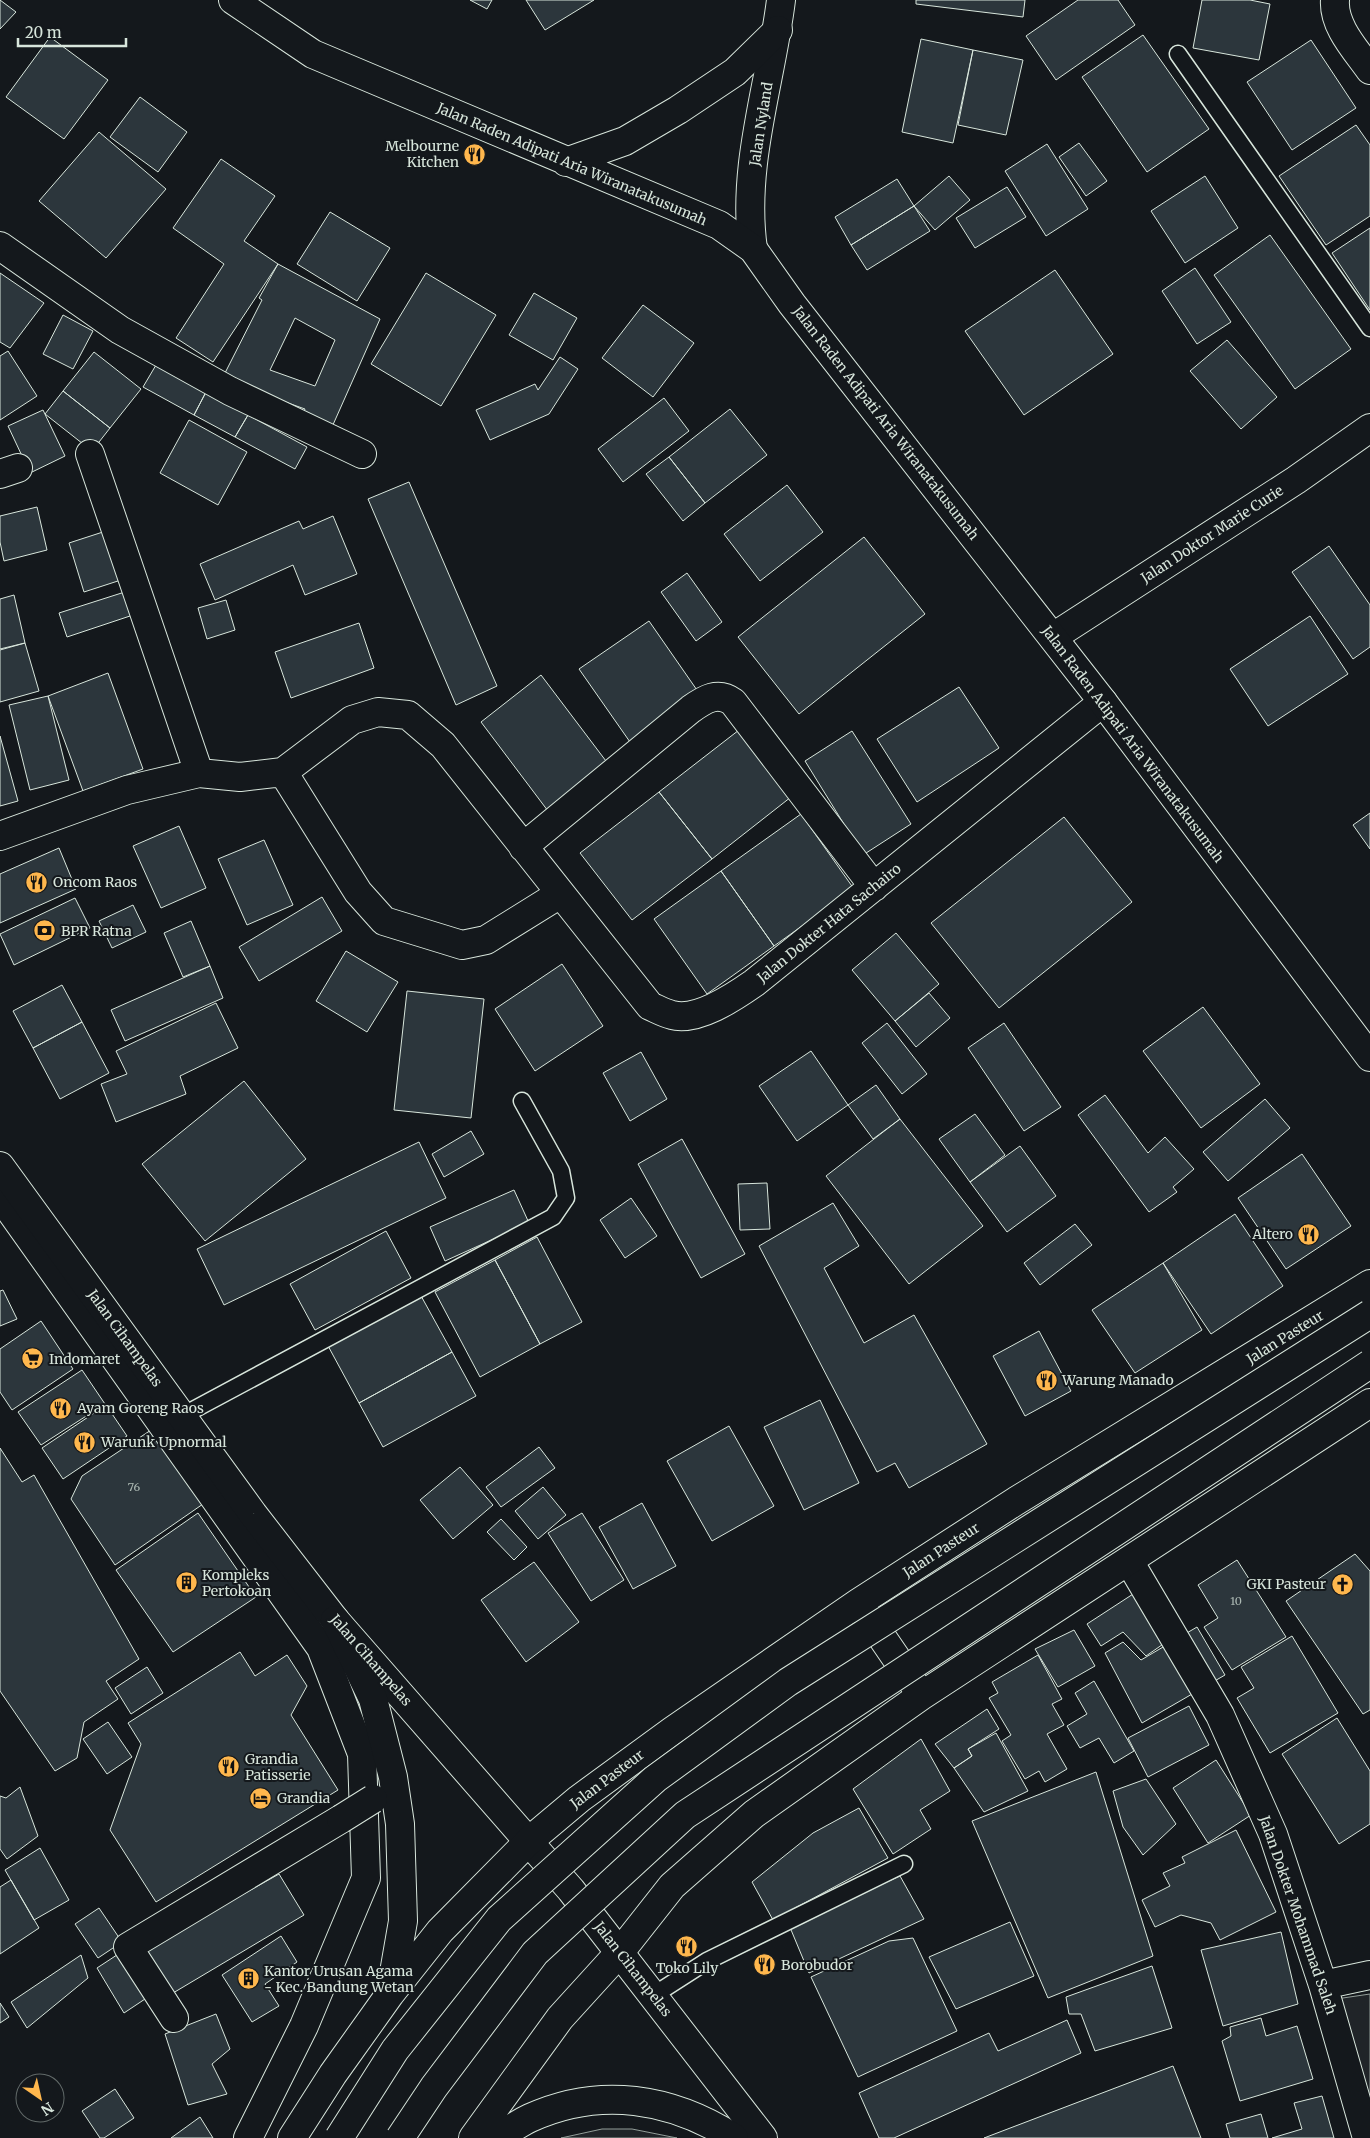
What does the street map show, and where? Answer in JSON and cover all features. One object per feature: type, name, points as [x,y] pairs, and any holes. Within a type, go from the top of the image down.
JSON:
[{"type":"main road","name":"Jalan Raden Adipati Aria Wiranatakusumah","points":[[233,0],[313,54],[719,225],[753,249],[798,312],[1104,702],[1370,1057]]},
{"type":"main road","name":"Jalan Nyland","points":[[753,249],[749,219],[756,151],[778,30],[781,0]]},
{"type":"main road","points":[[1335,0],[1334,8],[1341,28],[1370,70]]},
{"type":"main road","points":[[566,162],[625,141],[678,110],[736,72],[778,30]]},
{"type":"main road","points":[[0,246],[120,330],[230,391],[362,454]]},
{"type":"main road","name":"Jalan Doktor Marie Curie","points":[[1053,637],[1296,480],[1370,428]]},
{"type":"main road","points":[[90,454],[199,773]]},
{"type":"main road","points":[[523,847],[691,709],[704,700],[715,696],[725,697],[733,702],[874,887]]},
{"type":"main road","name":"Jalan Dokter Hata Sachairo","points":[[283,772],[352,720],[378,712],[408,715],[443,745],[650,1006],[673,1016],[698,1013],[726,1002],[754,983],[1104,702]]},
{"type":"main road","points":[[0,836],[127,790],[199,773],[240,777],[283,772],[358,892],[384,921],[462,945],[486,940],[560,894]]},
{"type":"main road","name":"Jalan Cihampelas","points":[[0,1166],[253,1514],[335,1620],[571,1890],[763,2138]]},
{"type":"main road","points":[[0,1196],[321,1648],[362,1754],[366,1878],[304,2026],[248,2138]]},
{"type":"main road","name":"Jalan Pasteur","points":[[292,2138],[333,2074],[390,1994],[440,1931],[529,1841],[593,1788],[858,1603],[1016,1501],[1370,1284]]},
{"type":"main road","points":[[339,2138],[396,2050],[499,1918],[655,1778],[788,1682],[1370,1314]]},
{"type":"main road","points":[[400,2138],[434,2087],[535,1953],[685,1815],[1370,1364]]},
{"type":"main road","points":[[473,2138],[560,2018],[620,1952],[672,1886],[700,1859],[754,1814],[921,1696],[1370,1403]]},
{"type":"main road","name":"Jalan Dokter Mohammad Saleh","points":[[1129,1561],[1220,1716],[1272,1834],[1323,1985],[1368,2138]]},
{"type":"main road","points":[[858,1603],[921,1696]]},
{"type":"main road","points":[[335,1620],[373,1699],[384,1793],[401,1839],[403,1920],[390,1994]]},
{"type":"main road","points":[[174,2018],[128,1947],[384,1793]]},
{"type":"main road","points":[[1323,1985],[1370,1975]]},
{"type":"main road","points":[[498,2138],[530,2118],[574,2104],[619,2099],[650,2102],[676,2110],[709,2122],[734,2138]]},
{"type":"lane","points":[[1178,54],[1370,328]]},
{"type":"lane","points":[[182,1416],[553,1217],[566,1198],[561,1171],[522,1101]]},
{"type":"lane","points":[[654,1995],[707,1961],[904,1864]]},
{"type":"shaded area","points":[[1370,1994],[1370,2104],[1336,1999]]},
{"type":"shaded area","points":[[602,2129],[632,2129],[677,2138],[561,2138]]},
{"type":"building","points":[[0,0],[16,12],[0,29]]},
{"type":"building","points":[[470,0],[492,0],[487,9]]},
{"type":"building","points":[[526,0],[594,0],[545,30]]},
{"type":"building","points":[[916,0],[1025,0],[1023,17],[916,4]]},
{"type":"building","points":[[1078,0],[1118,0],[1135,25],[1056,80],[1026,36]]},
{"type":"building","points":[[1202,0],[1250,0],[1270,4],[1259,60],[1193,48]]},
{"type":"building","points":[[1143,35],[1209,129],[1147,172],[1082,77]]},
{"type":"building","points":[[50,37],[108,80],[64,139],[6,97]]},
{"type":"building","points":[[921,39],[973,50],[953,143],[902,132]]},
{"type":"building","points":[[1311,40],[1356,108],[1292,150],[1247,82]]},
{"type":"building","points":[[973,50],[1023,60],[1006,135],[958,125]]},
{"type":"building","points":[[140,97],[187,132],[158,172],[110,137]]},
{"type":"building","points":[[1356,125],[1370,145],[1370,216],[1326,245],[1279,176]]},
{"type":"building","points":[[99,132],[166,189],[106,258],[39,201]]},
{"type":"building","points":[[1079,143],[1107,181],[1086,196],[1059,157]]},
{"type":"building","points":[[1047,144],[1088,209],[1046,236],[1005,171]]},
{"type":"building","points":[[221,159],[275,196],[244,241],[278,264],[213,362],[176,338],[224,264],[173,228]]},
{"type":"building","points":[[949,176],[970,200],[935,230],[914,206]]},
{"type":"building","points":[[1205,176],[1238,228],[1185,263],[1151,211]]},
{"type":"building","points":[[897,179],[914,206],[851,245],[835,217]]},
{"type":"building","points":[[1007,187],[1026,217],[975,248],[956,218]]},
{"type":"building","points":[[914,206],[930,231],[867,270],[851,245]]},
{"type":"building","points":[[330,212],[390,248],[357,301],[297,264]]},
{"type":"building","points":[[1370,228],[1370,310],[1332,253]]},
{"type":"building","points":[[1270,235],[1351,349],[1295,389],[1214,275]]},
{"type":"building","points":[[278,264],[380,319],[332,427],[303,414],[305,409],[237,385],[239,380],[225,373],[262,300],[259,298]],"holes":[[[295,318],[335,340],[315,386],[270,370]]]},
{"type":"building","points":[[1195,268],[1231,322],[1197,344],[1162,291]]},
{"type":"building","points":[[1055,270],[1113,354],[1024,415],[965,331]]},
{"type":"building","points":[[0,273],[44,303],[10,348],[0,342]]},
{"type":"building","points":[[426,273],[496,315],[441,406],[371,364]]},
{"type":"building","points":[[534,293],[577,318],[553,360],[509,335]]},
{"type":"building","points":[[643,305],[694,343],[653,397],[602,358]]},
{"type":"building","points":[[63,315],[93,331],[73,369],[43,354]]},
{"type":"building","points":[[1227,340],[1277,397],[1241,429],[1190,371]]},
{"type":"building","points":[[8,351],[37,396],[0,420],[0,356]]},
{"type":"building","points":[[94,352],[141,389],[110,428],[63,391]]},
{"type":"building","points":[[560,357],[578,369],[549,414],[490,440],[476,410],[535,384],[538,390]]},
{"type":"building","points":[[156,365],[206,392],[194,415],[143,387]]},
{"type":"building","points":[[63,391],[110,428],[92,451],[45,414]]},
{"type":"building","points":[[206,392],[248,415],[235,437],[194,415]]},
{"type":"building","points":[[664,398],[689,431],[623,482],[598,449]]},
{"type":"building","points":[[730,409],[767,455],[705,503],[669,457]]},
{"type":"building","points":[[43,410],[65,456],[30,473],[8,426]]},
{"type":"building","points":[[248,415],[307,447],[295,469],[235,437]]},
{"type":"building","points":[[189,420],[247,452],[218,505],[160,473]]},
{"type":"building","points":[[669,457],[705,503],[683,521],[646,474]]},
{"type":"building","points":[[409,482],[497,686],[456,705],[368,499]]},
{"type":"building","points":[[787,485],[823,532],[760,581],[724,534]]},
{"type":"building","points":[[37,507],[47,550],[4,561],[0,542],[0,516]]},
{"type":"building","points":[[333,516],[357,574],[305,595],[293,565],[215,600],[200,564],[299,521],[303,529]]},
{"type":"building","points":[[109,530],[124,579],[84,592],[69,543]]},
{"type":"building","points":[[864,537],[925,614],[799,714],[738,637]]},
{"type":"building","points":[[1329,546],[1370,605],[1370,647],[1353,659],[1292,572]]},
{"type":"building","points":[[687,573],[722,622],[696,641],[661,592]]},
{"type":"building","points":[[131,590],[139,613],[67,637],[59,613]]},
{"type":"building","points":[[14,595],[25,643],[0,649],[0,599]]},
{"type":"building","points":[[226,600],[235,630],[207,639],[198,608]]},
{"type":"building","points":[[1310,616],[1348,674],[1268,726],[1230,669]]},
{"type":"building","points":[[649,621],[699,693],[630,742],[579,669]]},
{"type":"building","points":[[359,623],[374,668],[291,698],[275,652]]},
{"type":"building","points":[[25,643],[39,691],[0,702],[0,650]]},
{"type":"building","points":[[108,673],[143,769],[83,791],[48,696]]},
{"type":"building","points":[[541,675],[609,765],[548,811],[481,722]]},
{"type":"building","points":[[959,687],[999,748],[917,802],[877,739]]},
{"type":"building","points":[[48,696],[69,780],[30,790],[9,705]]},
{"type":"building","points":[[739,730],[791,797],[712,859],[659,792]]},
{"type":"building","points":[[852,731],[911,824],[863,855],[805,761]]},
{"type":"building","points":[[0,736],[18,801],[0,806]]},
{"type":"building","points":[[659,792],[712,859],[632,920],[580,853]]},
{"type":"building","points":[[1370,813],[1370,849],[1353,825]]},
{"type":"building","points":[[801,814],[854,889],[774,946],[721,871]]},
{"type":"building","points":[[1064,817],[1132,902],[999,1008],[931,923]]},
{"type":"building","points":[[179,826],[206,888],[161,908],[133,846]]},
{"type":"building","points":[[264,840],[293,905],[247,925],[218,859]]},
{"type":"building","name":"Oncom Raos","points":[[59,848],[76,889],[0,923],[0,874]]},
{"type":"building","points":[[721,871],[774,946],[707,994],[654,919]]},
{"type":"building","points":[[322,897],[342,931],[259,981],[239,947]]},
{"type":"building","name":"BPR Ratna","points":[[75,898],[90,928],[14,965],[0,934]]},
{"type":"building","points":[[133,905],[146,932],[112,948],[99,921]]},
{"type":"building","points":[[191,921],[210,966],[183,977],[164,933]]},
{"type":"building","points":[[896,933],[939,984],[895,1021],[852,970]]},
{"type":"building","points":[[346,951],[398,982],[367,1032],[316,1001]]},
{"type":"building","points":[[562,964],[603,1026],[535,1071],[495,1009]]},
{"type":"building","points":[[210,966],[223,998],[125,1041],[111,1010]]},
{"type":"building","points":[[62,985],[82,1022],[33,1048],[13,1011]]},
{"type":"building","points":[[407,991],[484,999],[471,1118],[394,1110]]},
{"type":"building","points":[[929,993],[950,1018],[916,1047],[895,1021]]},
{"type":"building","points":[[216,1003],[238,1048],[180,1076],[186,1094],[116,1122],[101,1084],[127,1074],[116,1051]]},
{"type":"building","points":[[1203,1007],[1260,1084],[1201,1128],[1143,1051]]},
{"type":"building","points":[[82,1022],[109,1073],[60,1099],[33,1048]]},
{"type":"building","points":[[887,1023],[927,1074],[902,1094],[862,1043]]},
{"type":"building","points":[[1004,1023],[1061,1107],[1024,1131],[968,1048]]},
{"type":"building","points":[[811,1051],[848,1105],[797,1141],[759,1086]]},
{"type":"building","points":[[641,1052],[667,1099],[630,1121],[603,1073]]},
{"type":"building","points":[[244,1081],[306,1159],[205,1241],[142,1164]]},
{"type":"building","points":[[876,1085],[900,1119],[873,1139],[848,1105]]},
{"type":"building","points":[[1105,1095],[1148,1153],[1165,1137],[1194,1169],[1173,1187],[1177,1192],[1149,1212],[1078,1115]]},
{"type":"building","points":[[1265,1099],[1290,1128],[1228,1181],[1203,1152]]},
{"type":"building","points":[[975,1114],[1005,1155],[970,1182],[939,1139]]},
{"type":"building","points":[[900,1119],[983,1226],[909,1284],[826,1176]]},
{"type":"building","points":[[471,1131],[484,1154],[444,1177],[432,1154]]},
{"type":"building","points":[[682,1139],[745,1254],[701,1278],[638,1164]]},
{"type":"building","points":[[419,1142],[446,1198],[224,1305],[197,1249]]},
{"type":"building","points":[[1020,1146],[1056,1196],[1007,1232],[970,1182]]},
{"type":"building","points":[[1302,1154],[1351,1226],[1286,1269],[1238,1198]]},
{"type":"building","points":[[767,1183],[770,1229],[740,1230],[738,1184]]},
{"type":"building","points":[[514,1190],[529,1223],[445,1261],[430,1227]]},
{"type":"building","points":[[631,1198],[657,1236],[625,1258],[600,1220]]},
{"type":"building","points":[[833,1203],[859,1246],[824,1268],[864,1343],[914,1315],[987,1444],[909,1488],[895,1463],[877,1472],[759,1246]]},
{"type":"building","points":[[1235,1214],[1283,1286],[1211,1334],[1163,1263]]},
{"type":"building","points":[[1075,1224],[1092,1245],[1040,1285],[1024,1263]]},
{"type":"building","points":[[386,1231],[411,1278],[315,1330],[290,1284]]},
{"type":"building","points":[[537,1237],[582,1322],[540,1344],[495,1260]]},
{"type":"building","points":[[495,1260],[540,1344],[480,1377],[435,1292]]},
{"type":"building","points":[[1163,1263],[1202,1330],[1135,1373],[1092,1310]]},
{"type":"building","points":[[3,1290],[17,1319],[0,1326],[0,1291]]},
{"type":"building","points":[[420,1294],[452,1352],[359,1403],[327,1344]]},
{"type":"building","name":"Indomaret","points":[[41,1321],[73,1369],[12,1410],[0,1392],[0,1349]]},
{"type":"building","points":[[1039,1331],[1071,1391],[1025,1416],[993,1356]]},
{"type":"building","points":[[452,1352],[476,1396],[383,1447],[359,1403]]},
{"type":"building","name":"Ayam Goreng Raos","points":[[82,1370],[105,1404],[41,1445],[18,1412]]},
{"type":"building","points":[[820,1400],[859,1483],[804,1510],[764,1427]]},
{"type":"building","name":"Warunk Upnormal","points":[[106,1405],[127,1436],[63,1479],[42,1448]]},
{"type":"building","points":[[729,1426],[774,1506],[712,1541],[667,1461]]},
{"type":"building","points":[[151,1430],[203,1504],[115,1565],[71,1499],[82,1476]]},
{"type":"building","points":[[539,1447],[555,1468],[501,1507],[486,1487]]},
{"type":"building","points":[[0,1448],[22,1482],[34,1475],[139,1659],[106,1681],[118,1699],[84,1722],[77,1758],[55,1771],[0,1691]]},
{"type":"building","points":[[460,1467],[493,1505],[453,1539],[420,1500]]},
{"type":"building","points":[[543,1487],[566,1515],[538,1539],[515,1511]]},
{"type":"building","points":[[642,1503],[676,1566],[633,1589],[599,1527]]},
{"type":"building","name":"Kompleks Pertokoan","points":[[198,1513],[256,1597],[173,1652],[116,1570]]},
{"type":"building","points":[[582,1513],[624,1580],[591,1601],[548,1533]]},
{"type":"building","points":[[501,1519],[527,1547],[514,1560],[487,1532]]},
{"type":"building","points":[[1355,1554],[1370,1571],[1370,1710],[1363,1714],[1286,1601]]},
{"type":"building","points":[[1237,1560],[1286,1637],[1232,1670],[1204,1627],[1218,1618],[1198,1585]]},
{"type":"building","points":[[534,1562],[579,1622],[526,1662],[481,1600]]},
{"type":"building","points":[[1150,1583],[1169,1640],[1146,1656],[1123,1632],[1101,1646],[1087,1624]]},
{"type":"building","points":[[1197,1627],[1225,1675],[1142,1723],[1105,1653],[1123,1642],[1141,1660]]},
{"type":"building","points":[[1074,1630],[1095,1666],[1058,1687],[1035,1649]]},
{"type":"building","points":[[1292,1636],[1338,1713],[1270,1753],[1237,1698],[1254,1688],[1241,1667]]},
{"type":"building","name":"Grandia Patisserie","points":[[240,1652],[255,1676],[287,1655],[307,1686],[291,1715],[338,1790],[156,1902],[110,1830],[141,1744],[128,1723]]},
{"type":"building","points":[[1038,1655],[1062,1699],[1052,1704],[1064,1725],[1047,1734],[1067,1769],[1045,1782],[1039,1771],[1025,1779],[1002,1741],[1011,1735],[989,1698],[998,1693],[992,1682]]},
{"type":"building","points":[[147,1667],[163,1693],[131,1714],[115,1688]]},
{"type":"building","points":[[1094,1681],[1134,1751],[1114,1763],[1099,1738],[1080,1748],[1067,1726],[1087,1714],[1075,1693]]},
{"type":"building","points":[[1189,1706],[1209,1745],[1148,1777],[1128,1738]]},
{"type":"building","points":[[987,1709],[999,1729],[968,1749],[972,1756],[954,1768],[935,1744]]},
{"type":"building","points":[[1337,1718],[1370,1771],[1370,1824],[1339,1844],[1282,1754]]},
{"type":"building","points":[[108,1722],[132,1757],[107,1774],[83,1739]]},
{"type":"building","points":[[996,1733],[1028,1791],[984,1812],[954,1768],[972,1756],[968,1749]]},
{"type":"building","points":[[921,1739],[950,1791],[920,1810],[931,1829],[893,1854],[853,1789]]},
{"type":"building","points":[[1216,1760],[1251,1815],[1208,1843],[1173,1788]]},
{"type":"building","points":[[1096,1772],[1153,1956],[1048,1998],[972,1821]]},
{"type":"building","points":[[1146,1779],[1176,1824],[1143,1855],[1123,1827],[1113,1791]]},
{"type":"building","points":[[20,1787],[38,1836],[7,1859],[0,1849],[0,1796],[6,1798]]},
{"type":"building","points":[[859,1808],[888,1858],[773,1920],[752,1882],[813,1833]]},
{"type":"building","points":[[1236,1830],[1276,1912],[1220,1940],[1211,1923],[1181,1915],[1155,1927],[1142,1900],[1170,1886],[1163,1873],[1185,1863],[1182,1857]]},
{"type":"building","points":[[40,1848],[69,1900],[34,1920],[5,1870]]},
{"type":"building","points":[[279,1874],[304,1915],[163,1999],[135,1955]]},
{"type":"building","points":[[900,1876],[924,1919],[809,1973],[789,1925]]},
{"type":"building","points":[[11,1880],[39,1928],[0,1954],[0,1887]]},
{"type":"building","points":[[99,1908],[122,1942],[98,1958],[75,1924]]},
{"type":"building","points":[[1010,1922],[1034,1976],[956,2009],[929,1957]]},
{"type":"building","points":[[1281,1932],[1298,2004],[1223,2026],[1201,1950]]},
{"type":"building","name":"Kantor Urusan Agama - Kec. Bandung Wetan","points":[[281,1936],[297,1962],[265,1984],[279,2006],[252,2022],[222,1975]]},
{"type":"building","points":[[913,1938],[957,2031],[858,2077],[811,1977],[889,1941]]},
{"type":"building","points":[[126,1949],[154,1993],[124,2013],[97,1968]]},
{"type":"building","points":[[81,1955],[88,1978],[27,2028],[11,2002]]},
{"type":"building","points":[[1152,1966],[1172,2028],[1095,2051],[1081,2014],[1069,2014],[1066,1997]]},
{"type":"building","points":[[0,2003],[9,2017],[0,2023]]},
{"type":"building","points":[[216,2014],[230,2049],[212,2064],[227,2094],[188,2105],[165,2034]]},
{"type":"building","points":[[1261,2018],[1266,2036],[1297,2026],[1313,2079],[1240,2101],[1222,2041],[1231,2036],[1230,2027]]},
{"type":"building","points":[[1067,2020],[1081,2053],[894,2138],[879,2138],[859,2093],[989,2033],[998,2051]]},
{"type":"building","points":[[1173,2066],[1201,2138],[984,2138]]},
{"type":"building","points":[[115,2089],[134,2118],[104,2138],[100,2138],[82,2111]]},
{"type":"building","points":[[1322,2096],[1334,2138],[1272,2138],[1302,2129],[1294,2103]]},
{"type":"building","points":[[1261,2114],[1268,2138],[1230,2138],[1226,2124]]},
{"type":"building","points":[[200,2117],[213,2138],[171,2138]]},
{"type":"place","name":"Melbourne Kitchen","points":[[475,154]]},
{"type":"place","name":"Oncom Raos","points":[[37,882]]},
{"type":"place","name":"BPR Ratna","points":[[45,931]]},
{"type":"place","name":"Altero","points":[[1309,1234]]},
{"type":"place","name":"Indomaret","points":[[33,1359]]},
{"type":"place","name":"Warung Manado","points":[[1046,1380]]},
{"type":"place","name":"Ayam Goreng Raos","points":[[61,1408]]},
{"type":"place","name":"Warunk Upnormal","points":[[85,1442]]},
{"type":"place","name":"Kompleks Pertokoan","points":[[186,1583]]},
{"type":"place","name":"GKI Pasteur","points":[[1342,1584]]},
{"type":"place","name":"Grandia Patisserie","points":[[229,1767]]},
{"type":"place","name":"Grandia","points":[[261,1798]]},
{"type":"place","name":"Toko Lily","points":[[687,1946]]},
{"type":"place","name":"Borobudor","points":[[765,1965]]},
{"type":"place","name":"Kantor Urusan Agama - Kec. Bandung Wetan","points":[[248,1979]]}]
